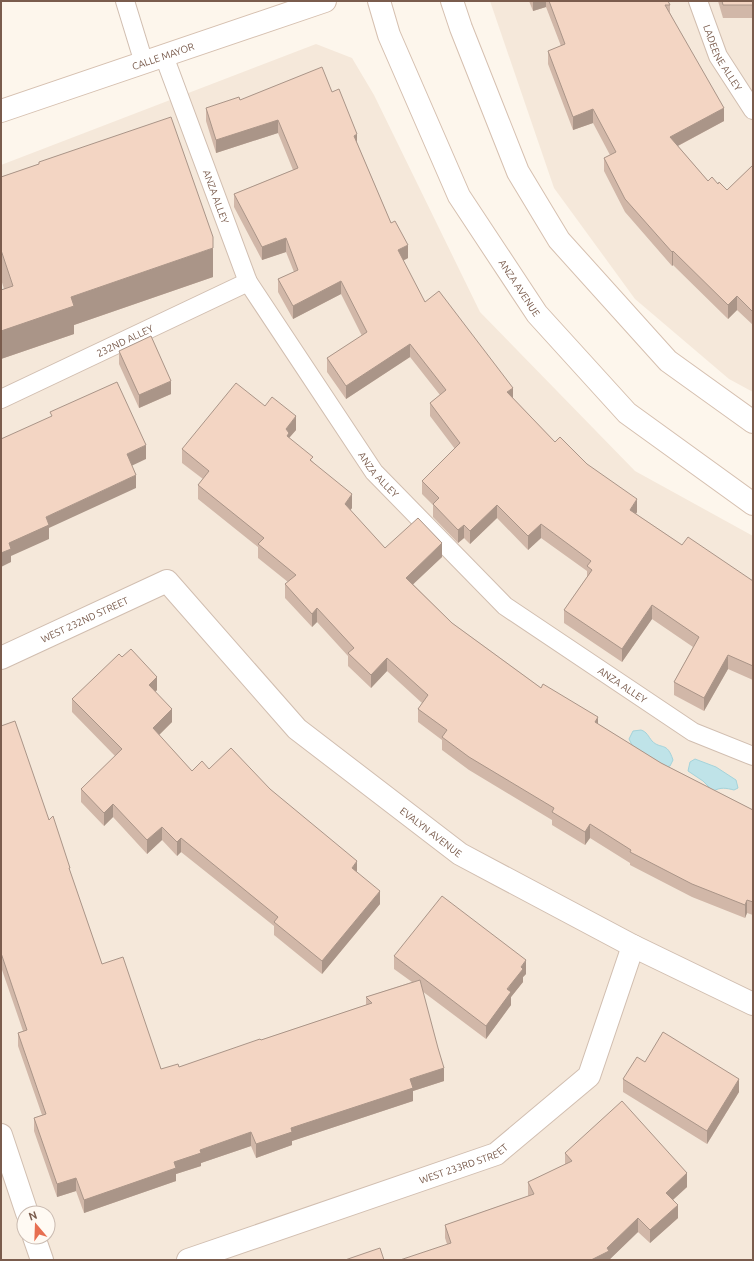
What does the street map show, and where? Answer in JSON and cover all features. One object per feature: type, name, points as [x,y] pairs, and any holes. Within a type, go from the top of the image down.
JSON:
[{"type":"street","name":"CALLE MAYOR","points":[[1,111],[324,1]]},
{"type":"street","name":"ANZA AVENUE","points":[[379,1],[390,35],[459,196],[537,314],[627,413],[753,504]]},
{"type":"street","points":[[452,1],[461,28],[518,172],[559,240],[668,361],[753,422]]},
{"type":"street","name":"WEST 232ND STREET","points":[[1,658],[168,581]]},
{"type":"street","name":"EVALYN AVENUE","points":[[168,581],[297,729],[460,854],[633,946],[753,1004]]},
{"type":"street","name":"WEST 233RD STREET","points":[[188,1260],[496,1154],[589,1076],[633,946]]},
{"type":"street","points":[[1,1135],[23,1205]]},
{"type":"street","points":[[37,1245],[42,1260]]},
{"type":"lane","points":[[125,1],[144,63]]},
{"type":"lane","name":"LADEENE ALLEY","points":[[698,1],[718,56],[753,110]]},
{"type":"lane","name":"ANZA ALLEY","points":[[164,56],[248,282],[374,472],[505,606],[693,732],[753,756]]},
{"type":"lane","name":"232ND ALLEY","points":[[1,399],[248,282]]},
{"type":"shaded area","points":[[490,1],[753,1],[753,392],[729,379],[635,299],[554,188]]},
{"type":"shaded area","points":[[316,44],[352,58],[374,95],[480,312],[635,471],[753,536],[753,1260],[1,1260],[1,165]]},
{"type":"water","points":[[641,730],[646,733],[655,744],[668,750],[673,760],[670,766],[661,768],[635,751],[629,739],[633,731]]},
{"type":"water","points":[[695,759],[716,767],[736,780],[738,788],[734,790],[721,788],[713,791],[703,781],[688,771],[690,762]]},
{"type":"building","points":[[549,1],[668,1],[670,5],[665,5],[724,108],[670,137],[708,181],[712,177],[718,184],[719,182],[727,190],[753,165],[753,312],[737,296],[728,305],[673,251],[672,252],[625,199],[604,158],[616,152],[593,109],[573,117],[548,51],[565,44]]},
{"type":"building","points":[[722,1],[753,1],[753,5],[723,5]]},
{"type":"building","points":[[322,67],[332,92],[339,89],[357,134],[354,136],[391,223],[395,221],[408,245],[398,250],[425,302],[439,291],[513,388],[507,392],[555,442],[560,437],[587,464],[637,499],[630,510],[682,545],[688,537],[753,581],[753,666],[728,655],[704,698],[674,682],[699,637],[652,605],[622,649],[564,610],[592,570],[587,566],[591,561],[541,524],[528,536],[497,505],[470,531],[464,525],[458,530],[433,504],[439,498],[422,481],[460,443],[430,403],[446,390],[410,344],[346,386],[327,358],[367,332],[341,281],[293,306],[278,279],[298,270],[286,238],[262,247],[234,194],[298,168],[278,120],[216,140],[206,108],[239,97],[240,100]]},
{"type":"building","points":[[171,117],[213,237],[213,248],[71,297],[74,306],[1,331],[1,290],[13,286],[1,250],[1,177],[39,164],[39,162]]},
{"type":"building","points":[[151,336],[171,381],[139,395],[119,351]]},
{"type":"building","points":[[117,382],[146,445],[127,454],[136,475],[46,517],[49,525],[9,543],[11,549],[1,553],[1,439],[52,416],[50,412]]},
{"type":"building","points":[[236,383],[265,406],[272,397],[296,416],[286,429],[289,433],[287,436],[313,457],[310,460],[352,494],[345,504],[385,548],[418,518],[442,543],[406,578],[452,623],[541,688],[543,684],[598,717],[595,722],[661,763],[753,810],[753,902],[747,900],[745,905],[692,884],[630,852],[631,850],[590,824],[585,832],[552,812],[554,808],[469,757],[442,737],[447,730],[418,709],[428,695],[387,658],[371,675],[348,653],[354,648],[317,608],[312,614],[285,584],[296,575],[258,544],[264,538],[198,485],[209,471],[182,449]]},
{"type":"building","points":[[131,649],[157,677],[149,685],[172,709],[153,728],[192,771],[202,761],[209,769],[231,748],[270,789],[357,861],[352,868],[380,891],[322,961],[274,922],[278,917],[181,838],[177,842],[162,827],[147,840],[113,804],[104,813],[81,789],[122,749],[72,699],[119,654],[122,657]]},
{"type":"building","points":[[15,721],[49,820],[53,816],[102,964],[123,957],[161,1069],[178,1064],[179,1067],[372,1003],[366,997],[420,980],[444,1068],[410,1079],[413,1088],[291,1128],[292,1132],[256,1144],[251,1132],[200,1150],[201,1153],[174,1162],[176,1168],[84,1200],[76,1178],[57,1184],[34,1118],[46,1114],[18,1033],[27,1030],[1,953],[1,726]]},
{"type":"building","points":[[442,896],[526,960],[521,967],[523,969],[507,989],[511,992],[486,1026],[394,956]]},
{"type":"building","points":[[663,1032],[739,1079],[707,1131],[623,1079],[637,1057],[645,1062]]},
{"type":"building","points":[[622,1101],[687,1173],[666,1193],[678,1205],[650,1230],[638,1218],[607,1248],[609,1251],[591,1260],[400,1260],[451,1243],[445,1225],[534,1194],[528,1182],[572,1161],[565,1153]]},
{"type":"building","points":[[380,1248],[384,1260],[345,1260]]}]
